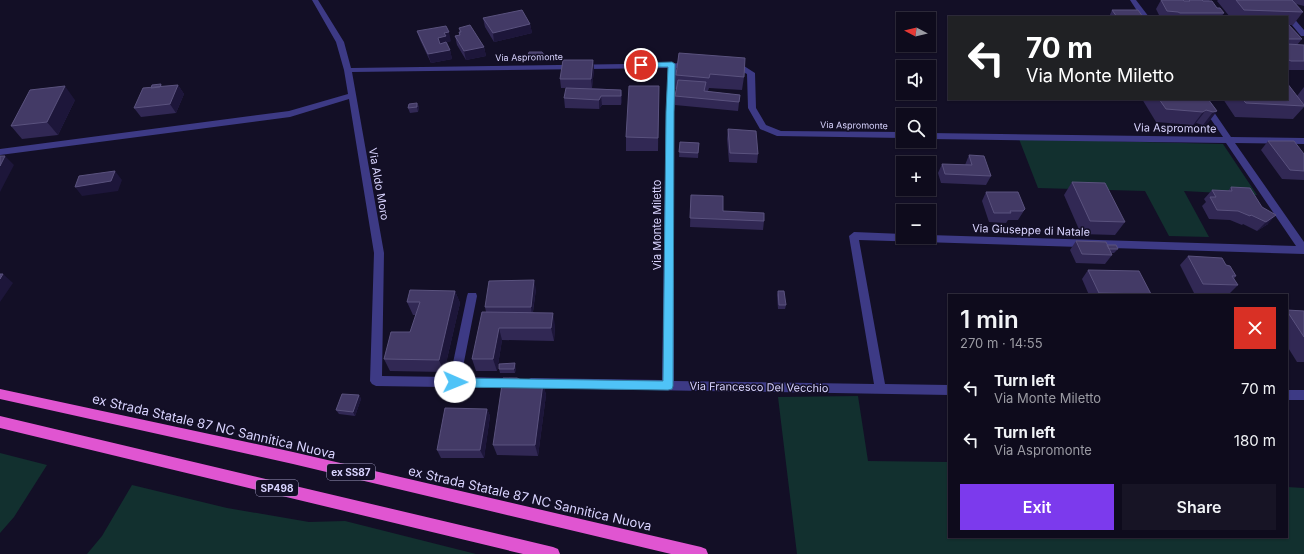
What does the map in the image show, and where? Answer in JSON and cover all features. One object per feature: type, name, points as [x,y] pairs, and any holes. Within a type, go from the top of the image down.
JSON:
[{"type":"highway","name":"ex Strada Statale 87 NC Sannitica Nuova","points":[[0,394],[294,458],[701,554]]},
{"type":"highway","name":"SP498","points":[[0,422],[553,554]]},
{"type":"street","name":"Via Aldo Moro","points":[[315,0],[340,42],[348,70],[379,253],[376,381]]},
{"type":"street","points":[[1133,0],[1144,16]]},
{"type":"street","points":[[1274,0],[1304,34]]},
{"type":"street","name":"Via Aspromonte","points":[[348,70],[672,64],[695,66]]},
{"type":"street","name":"Via Monte Miletto","points":[[668,386],[670,120],[672,64]]},
{"type":"street","name":"Via Aspromonte","points":[[726,67],[741,68],[751,73],[752,108],[763,127],[780,134],[896,135]]},
{"type":"street","points":[[0,152],[290,114],[352,95]]},
{"type":"street","points":[[1202,100],[1304,250]]},
{"type":"street","name":"Via Aspromonte","points":[[936,136],[1304,141]]},
{"type":"street","name":"Via Giuseppe di Natale","points":[[880,389],[854,236],[1304,250]]},
{"type":"street","points":[[455,382],[472,296]]},
{"type":"street","name":"Via Francesco Del Vecchio","points":[[376,381],[948,390]]},
{"type":"street","points":[[1288,395],[1304,396]]},
{"type":"green space","points":[[1019,139],[1223,144],[1257,195],[1184,191],[1209,237],[1169,236],[1145,191],[1038,188]]},
{"type":"green space","points":[[858,396],[868,461],[948,462],[948,538],[1288,538],[1288,487],[1304,488],[1304,554],[797,554],[778,397]]},
{"type":"green space","points":[[0,453],[47,465],[14,517],[0,533]]},
{"type":"green space","points":[[132,485],[227,508],[309,522],[345,521],[476,554],[87,554],[102,536]]},
{"type":"building","points":[[1161,0],[1212,1],[1217,8],[1220,8],[1224,13],[1180,13],[1167,11]]},
{"type":"building","points":[[1236,0],[1292,0],[1303,12],[1244,10]]},
{"type":"building","points":[[522,10],[530,24],[493,33],[483,18]]},
{"type":"building","points":[[1112,10],[1138,10],[1142,16],[1116,16]]},
{"type":"building","points":[[1288,24],[1302,39],[1288,39]]},
{"type":"building","points":[[470,25],[484,47],[464,51],[455,36],[460,35],[459,32],[461,32],[459,28]]},
{"type":"building","points":[[446,26],[449,32],[444,33],[446,36],[438,38],[440,44],[446,42],[450,50],[428,54],[417,31]]},
{"type":"building","points":[[1288,44],[1304,45],[1304,61],[1291,61],[1288,60]]},
{"type":"building","points":[[529,52],[542,52],[544,55],[528,55]]},
{"type":"building","points":[[679,53],[745,58],[744,77],[710,74],[709,78],[676,75]]},
{"type":"building","points":[[563,60],[593,60],[591,79],[560,79]]},
{"type":"building","points":[[678,80],[706,82],[704,91],[740,95],[739,102],[675,96]]},
{"type":"building","points":[[161,84],[160,87],[151,88],[152,85]]},
{"type":"building","points":[[1288,84],[1304,106],[1246,103],[1243,100],[1288,100]]},
{"type":"building","points":[[178,85],[170,104],[134,108],[143,88]]},
{"type":"building","points":[[65,86],[47,122],[11,126],[30,90]]},
{"type":"building","points":[[629,86],[659,86],[658,138],[626,137]]},
{"type":"building","points":[[566,88],[621,90],[621,96],[601,96],[599,100],[564,98]]},
{"type":"building","points":[[1160,100],[1209,100],[1217,111],[1213,112],[1206,110],[1203,112],[1166,109]]},
{"type":"building","points":[[417,103],[417,107],[408,108],[409,104]]},
{"type":"building","points":[[728,129],[756,131],[758,154],[730,153]]},
{"type":"building","points":[[1268,141],[1294,141],[1304,154],[1304,171],[1290,170]]},
{"type":"building","points":[[680,142],[699,143],[698,153],[679,152]]},
{"type":"building","points":[[969,155],[984,156],[991,176],[945,174],[942,164],[972,165]]},
{"type":"building","points":[[0,156],[5,156],[0,166]]},
{"type":"building","points":[[115,171],[111,181],[75,187],[79,176]]},
{"type":"building","points":[[1072,182],[1105,183],[1125,222],[1090,221]]},
{"type":"building","points":[[1231,187],[1250,188],[1262,207],[1276,215],[1266,222],[1238,211],[1217,210],[1210,197],[1216,197],[1212,190],[1232,191]]},
{"type":"building","points":[[986,192],[1018,192],[1025,209],[1023,211],[1010,211],[1011,213],[994,213]]},
{"type":"building","points":[[691,195],[723,196],[723,211],[764,213],[764,221],[690,218]]},
{"type":"building","points":[[1076,241],[1106,242],[1112,255],[1082,254]]},
{"type":"building","points":[[1107,245],[1116,245],[1118,249],[1109,249]]},
{"type":"building","points":[[1188,256],[1222,258],[1226,265],[1230,266],[1236,276],[1232,276],[1238,285],[1203,284]]},
{"type":"building","points":[[1088,270],[1139,271],[1151,294],[1099,293]]},
{"type":"building","points":[[534,280],[531,307],[485,307],[489,281]]},
{"type":"building","points":[[410,290],[455,291],[439,360],[384,359],[391,332],[410,332],[420,302],[407,302]]},
{"type":"building","points":[[778,291],[784,291],[786,305],[779,305]]},
{"type":"building","points":[[1288,310],[1304,311],[1304,337],[1288,313]]},
{"type":"building","points":[[482,312],[553,313],[551,328],[499,328],[493,359],[472,359]]},
{"type":"building","points":[[515,363],[514,369],[499,369],[499,364]]},
{"type":"building","points":[[503,378],[517,378],[525,382],[543,383],[535,445],[493,445]]},
{"type":"building","points":[[342,394],[359,395],[353,412],[336,410]]},
{"type":"building","points":[[445,408],[487,409],[480,450],[437,450]]},
{"type":"route","points":[[455,382],[668,386],[670,112],[672,64],[641,65]]}]
